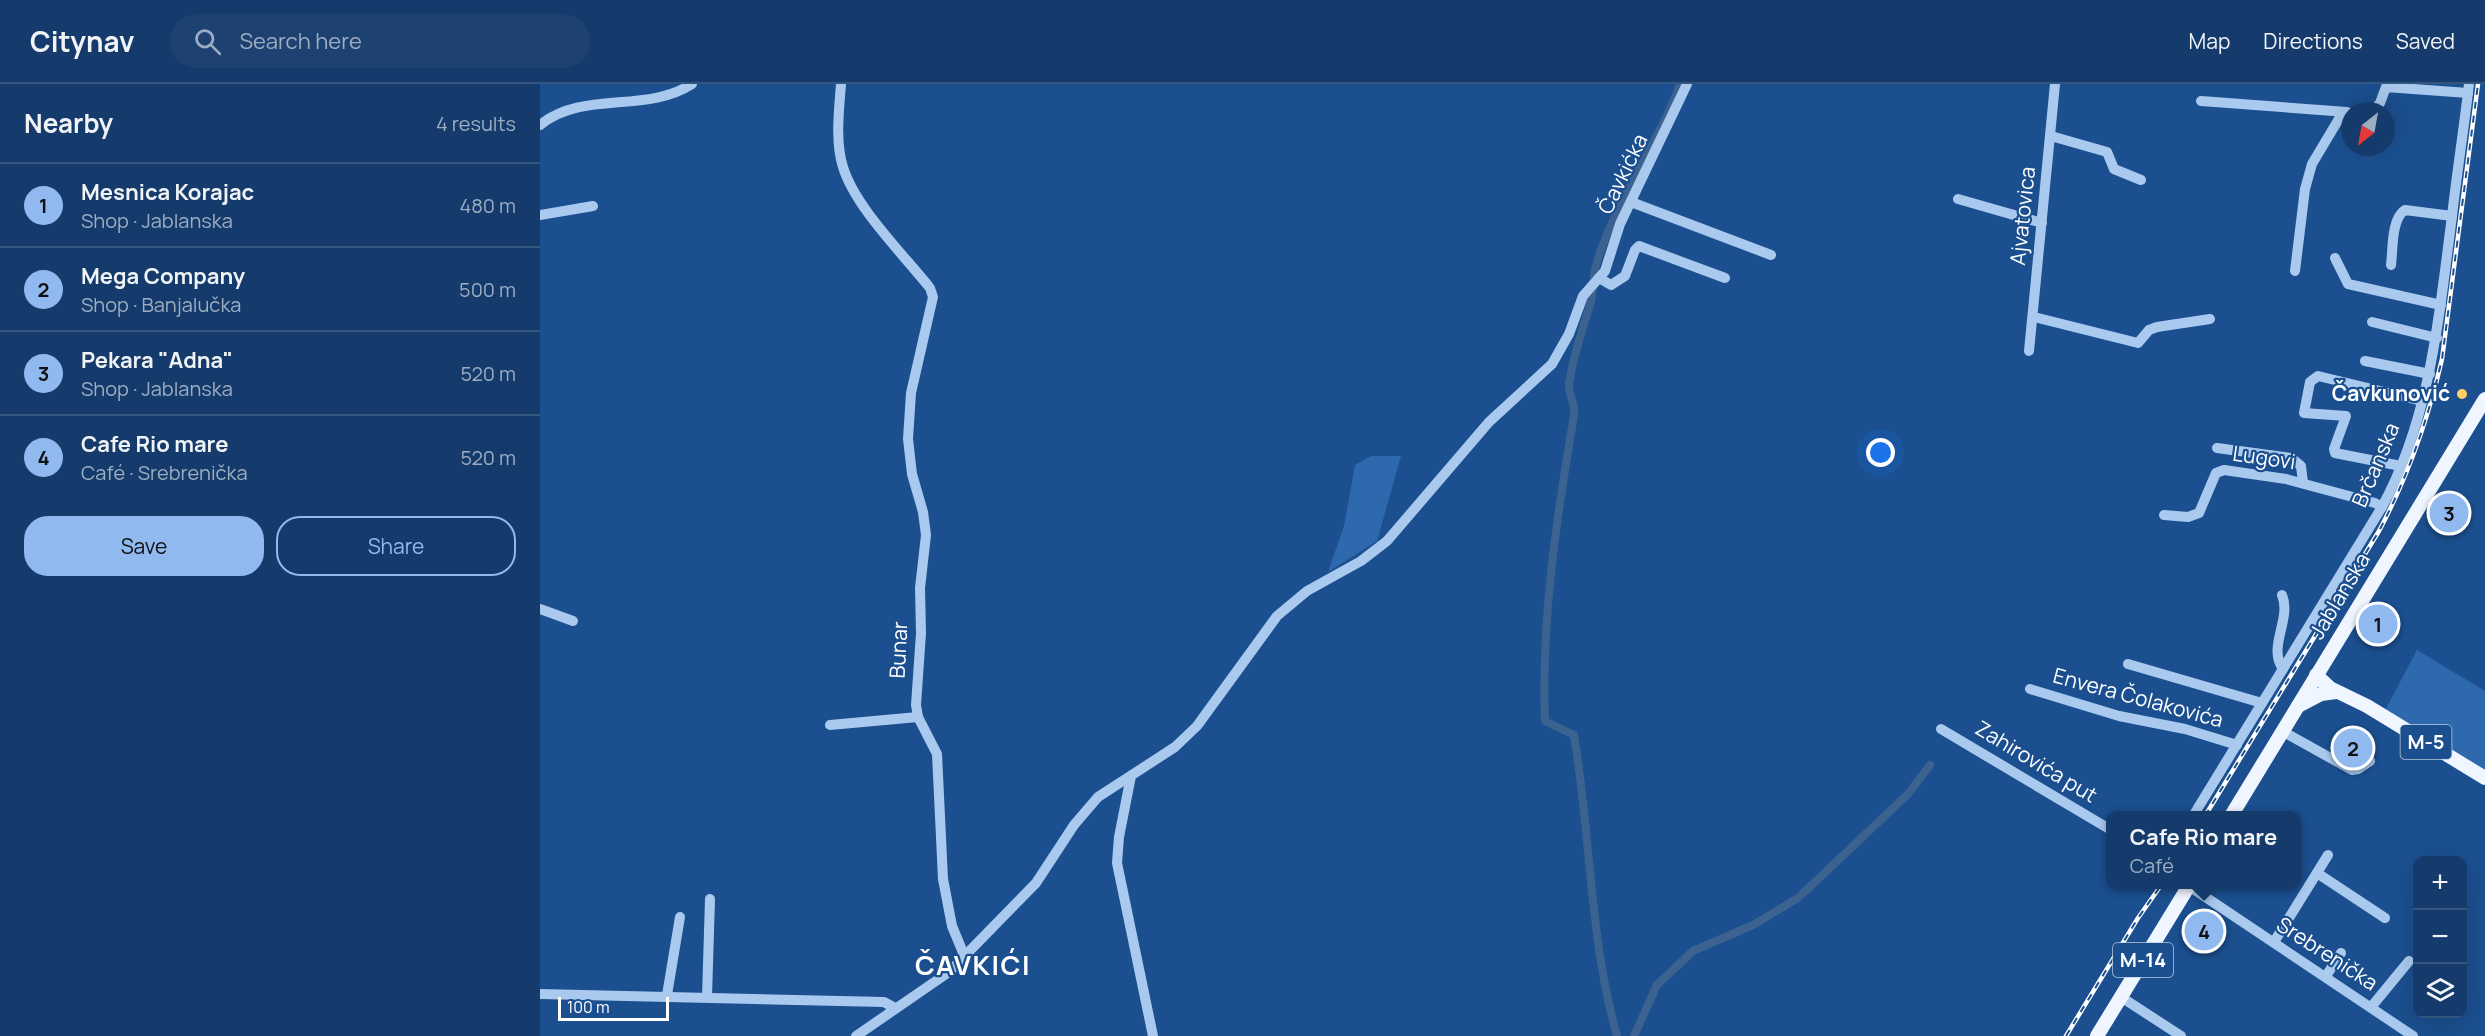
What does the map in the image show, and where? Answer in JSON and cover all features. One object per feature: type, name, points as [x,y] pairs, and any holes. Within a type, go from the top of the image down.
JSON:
[{"type":"main road","name":"Jablanska","points":[[2234,811],[2485,399]]},
{"type":"main road","name":"M-5","points":[[2318,673],[2323,684],[2367,706]]},
{"type":"main road","name":"M-5","points":[[2318,673],[2367,706],[2485,778]]},
{"type":"main road","points":[[2297,708],[2321,694],[2336,692]]},
{"type":"main road","name":"M-14","points":[[2097,1036],[2186,889]]},
{"type":"street","points":[[540,124],[554,113],[571,107],[655,98],[692,84]]},
{"type":"street","name":"Bunar","points":[[841,84],[838,112],[842,165],[848,181],[865,208],[930,288],[933,297],[921,341],[911,393],[908,439],[912,474],[923,512],[926,535],[920,588],[921,633],[916,705],[918,717],[937,754],[943,879],[952,926],[964,955]]},
{"type":"street","name":"Čavkićka","points":[[856,1036],[937,982],[1036,883],[1086,810],[1098,797],[1175,747],[1197,726],[1277,616],[1307,591],[1375,550],[1401,527],[1489,422],[1552,364],[1559,354],[1588,290],[1605,271],[1620,224],[1687,84]]},
{"type":"street","name":"Ajvatovica","points":[[2029,351],[2055,84]]},
{"type":"street","points":[[2380,102],[2385,86],[2469,88]]},
{"type":"street","name":"Brčanska","points":[[2196,811],[2382,507],[2401,466],[2430,375],[2469,88]]},
{"type":"street","points":[[2201,101],[2341,112]]},
{"type":"street","points":[[2295,271],[2305,189],[2312,164],[2341,121]]},
{"type":"street","points":[[2051,136],[2104,151],[2114,169],[2141,180]]},
{"type":"street","points":[[1958,199],[2042,223]]},
{"type":"street","points":[[1631,202],[1771,255]]},
{"type":"street","points":[[540,215],[593,206]]},
{"type":"street","points":[[2391,265],[2397,220],[2401,212],[2405,210],[2451,216]]},
{"type":"street","points":[[1598,280],[1611,285],[1621,280],[1639,246],[1725,278]]},
{"type":"street","points":[[2335,258],[2348,284],[2441,305]]},
{"type":"street","points":[[2034,317],[2138,343],[2149,330],[2157,327],[2210,319]]},
{"type":"street","points":[[2372,322],[2436,338]]},
{"type":"street","points":[[2365,361],[2430,375]]},
{"type":"street","points":[[2401,466],[2335,453],[2334,449],[2346,416],[2304,413],[2310,382],[2318,376],[2422,401]]},
{"type":"street","points":[[2217,448],[2291,458],[2301,466],[2303,483]]},
{"type":"street","name":"Lugovi","points":[[2164,515],[2188,517],[2199,513],[2214,477],[2220,471],[2303,483],[2382,507]]},
{"type":"street","points":[[2282,595],[2286,604],[2276,655],[2283,669]]},
{"type":"street","points":[[540,609],[573,621]]},
{"type":"street","points":[[2128,664],[2262,703]]},
{"type":"street","name":"Envera Čolakovića","points":[[2030,689],[2119,716],[2185,729],[2237,745]]},
{"type":"street","points":[[830,725],[918,717]]},
{"type":"street","name":"Zahirovića put","points":[[1941,729],[2106,827]]},
{"type":"street","points":[[2282,731],[2352,770],[2370,761]]},
{"type":"street","points":[[1131,776],[1119,837],[1117,863],[1153,1036]]},
{"type":"street","points":[[2274,942],[2328,855]]},
{"type":"street","points":[[2317,873],[2385,918]]},
{"type":"street","name":"Srebrenička","points":[[2194,889],[2372,1006],[2413,1036]]},
{"type":"street","points":[[707,997],[710,899]]},
{"type":"street","points":[[667,995],[680,917]]},
{"type":"street","points":[[2326,976],[2341,953]]},
{"type":"street","points":[[2372,1006],[2409,961]]},
{"type":"street","points":[[540,994],[667,995],[884,1002],[895,1008]]},
{"type":"street","points":[[2121,997],[2181,1036]]},
{"type":"shaded area","points":[[1371,456],[1401,456],[1377,541],[1328,572],[1344,526],[1355,465]]},
{"type":"shaded area","points":[[2417,650],[2485,691],[2485,778],[2382,716]]},
{"type":"waterway","points":[[1617,1036],[1601,961],[1574,735],[1545,721],[1545,644],[1556,529],[1574,415],[1569,384],[1591,301],[1595,269],[1613,221],[1660,131],[1680,84]]},
{"type":"waterway","points":[[1634,1036],[1657,985],[1693,951],[1753,925],[1798,898],[1908,794],[1930,765]]},
{"type":"railway","points":[[2208,811],[2379,531],[2416,447],[2442,359],[2478,84]]},
{"type":"railway","points":[[2066,1036],[2138,918],[2158,889]]},
{"type":"place","name":"Čavkunović","points":[[2462,394]]},
{"type":"place","name":"Pekara \"Adna\"","points":[[2449,513]]},
{"type":"place","name":"Mesnica Korajac","points":[[2378,624]]},
{"type":"place","name":"Mega Company","points":[[2353,748]]},
{"type":"place","name":"Cafe Rio mare","points":[[2204,931]]},
{"type":"district","name":"ČAVKIĆI","points":[[973,966]]}]
